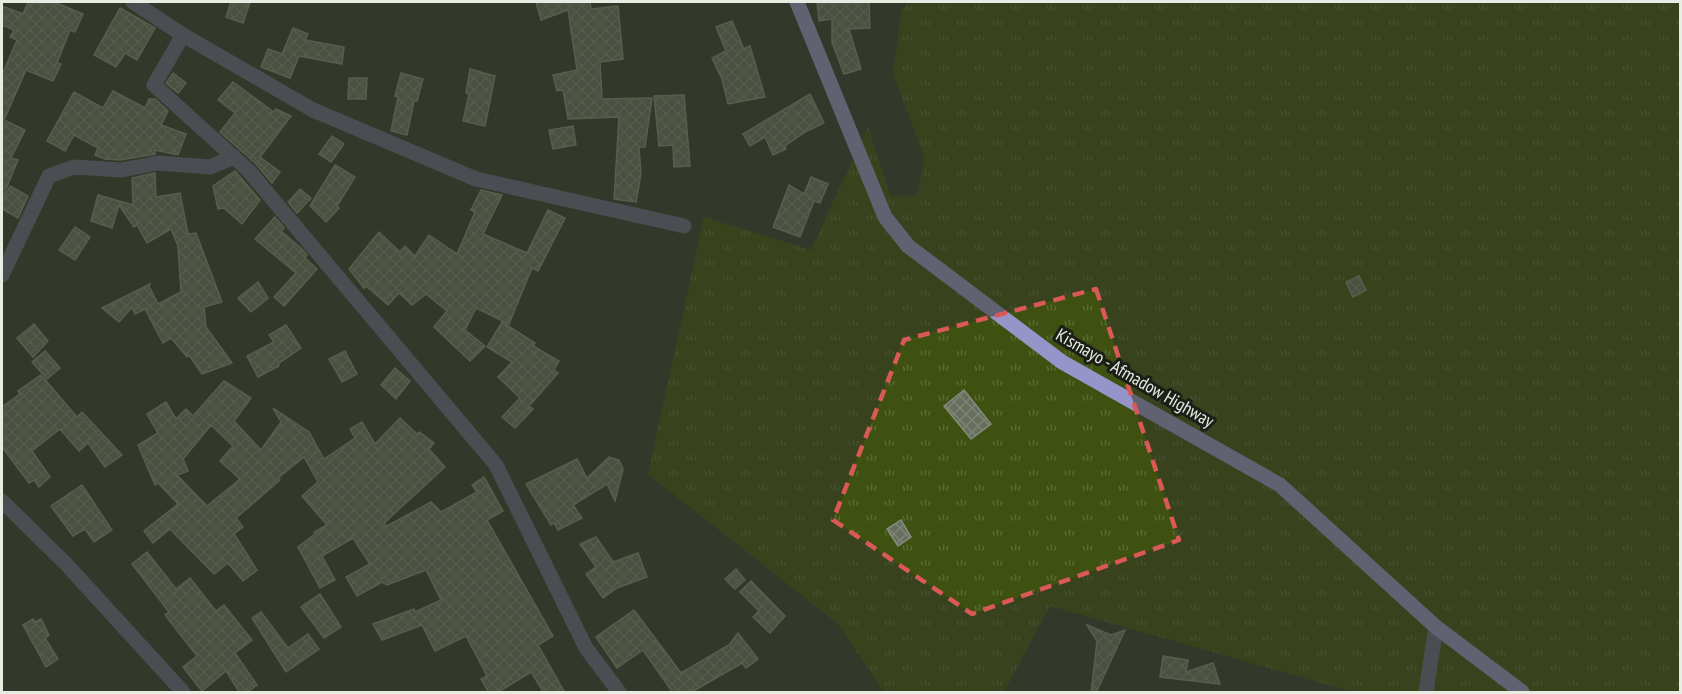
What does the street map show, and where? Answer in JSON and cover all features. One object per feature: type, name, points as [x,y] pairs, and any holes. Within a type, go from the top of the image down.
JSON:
[{"type":"main road","name":"Kismayo - Afmadow Highway","points":[[797,2],[885,217],[908,246],[1062,363],[1280,485],[1436,627],[1522,693]]},
{"type":"street","points":[[133,2],[183,35],[313,110],[476,179],[684,226]]},
{"type":"street","points":[[183,35],[154,85],[248,170],[496,465],[586,648],[619,693]]},
{"type":"street","points":[[2,275],[49,176],[74,166],[121,170],[158,163],[210,166],[234,157]]},
{"type":"street","points":[[2,501],[68,565],[183,693]]},
{"type":"street","points":[[1426,693],[1436,627]]},
{"type":"highlighted area","points":[[1096,289],[1179,540],[972,614],[833,520],[904,340]]},
{"type":"green space","points":[[911,2],[1680,2],[1680,692],[1354,692],[1050,606],[1004,692],[884,692],[837,623],[648,474],[704,217],[811,250],[868,127],[891,196],[917,195],[925,159],[893,73],[902,8]]},
{"type":"building","points":[[28,2],[54,2],[83,14],[75,32],[70,30],[57,63],[61,64],[53,81],[26,70],[4,120],[25,130],[11,158],[18,160],[2,199],[2,75],[17,40],[10,37],[14,30],[2,25],[2,6],[23,14]]},
{"type":"building","points":[[231,2],[250,2],[243,23],[226,17]]},
{"type":"building","points":[[536,2],[590,2],[591,9],[618,6],[623,59],[600,62],[602,99],[652,98],[645,147],[639,147],[641,174],[636,202],[614,199],[619,117],[568,119],[563,90],[557,91],[553,75],[577,70],[568,10],[541,20]]},
{"type":"building","points":[[817,2],[869,2],[870,28],[849,29],[861,69],[844,74],[832,42],[832,19],[819,21]]},
{"type":"building","points":[[120,8],[155,28],[137,60],[125,53],[116,67],[94,55]]},
{"type":"building","points":[[732,21],[744,49],[750,46],[765,97],[728,104],[722,79],[712,58],[726,51],[716,27]]},
{"type":"building","points":[[293,28],[308,34],[305,40],[344,47],[342,64],[299,56],[290,78],[261,67],[268,49],[282,54]]},
{"type":"building","points":[[470,69],[495,76],[485,126],[463,121],[469,94],[466,93]]},
{"type":"building","points":[[173,73],[186,83],[178,93],[166,83]]},
{"type":"building","points":[[401,73],[423,79],[417,101],[414,101],[407,135],[391,131],[398,97],[395,96]]},
{"type":"building","points":[[349,78],[367,78],[366,99],[348,99]]},
{"type":"building","points":[[233,82],[274,112],[276,109],[291,116],[260,157],[280,172],[272,183],[255,163],[220,132],[235,113],[218,100]]},
{"type":"building","points":[[113,91],[145,108],[149,99],[155,99],[168,111],[161,125],[186,134],[178,155],[155,150],[155,154],[120,160],[105,159],[95,155],[98,148],[74,135],[65,151],[47,141],[74,92],[103,108]]},
{"type":"building","points":[[810,94],[824,123],[805,132],[785,146],[786,149],[773,155],[765,137],[750,146],[743,134]]},
{"type":"building","points":[[684,95],[690,166],[674,167],[673,145],[659,146],[654,96]]},
{"type":"building","points":[[573,126],[576,145],[553,149],[549,130]]},
{"type":"building","points":[[332,136],[344,144],[331,162],[319,154]]},
{"type":"building","points":[[335,165],[355,177],[337,206],[339,208],[326,222],[310,206]]},
{"type":"building","points":[[235,171],[260,200],[242,224],[224,208],[218,209],[213,186]]},
{"type":"building","points":[[155,173],[156,197],[180,193],[188,234],[196,233],[222,302],[204,307],[206,327],[232,363],[202,374],[189,355],[187,357],[171,338],[163,343],[145,309],[135,314],[132,307],[119,322],[102,308],[150,284],[158,304],[181,292],[178,246],[171,229],[147,243],[137,225],[134,227],[119,205],[112,228],[91,221],[98,195],[133,205],[132,178]]},
{"type":"building","points":[[811,177],[828,184],[820,203],[814,201],[800,237],[773,227],[789,185],[804,194]]},
{"type":"building","points":[[10,186],[28,196],[18,218],[2,209],[2,202]]},
{"type":"building","points":[[300,189],[311,198],[297,213],[288,202]]},
{"type":"building","points":[[481,190],[502,195],[483,234],[527,253],[548,210],[565,218],[538,271],[532,268],[509,324],[476,308],[465,330],[485,346],[470,361],[434,327],[447,311],[426,294],[412,305],[399,293],[388,305],[366,286],[364,288],[349,269],[379,232],[400,252],[405,246],[415,256],[429,235],[457,254],[475,212],[471,210]]},
{"type":"building","points":[[275,217],[284,228],[281,231],[302,249],[307,255],[305,258],[317,269],[284,306],[274,297],[296,273],[255,239]]},
{"type":"building","points":[[75,227],[90,237],[75,260],[59,250]]},
{"type":"building","points":[[1359,276],[1366,290],[1353,297],[1346,282]]},
{"type":"building","points":[[258,282],[268,298],[251,312],[238,298]]},
{"type":"building","points":[[502,322],[535,343],[533,346],[559,361],[554,370],[558,373],[529,406],[533,409],[515,428],[502,417],[520,398],[498,377],[512,362],[487,347]]},
{"type":"building","points":[[34,324],[48,341],[33,357],[17,338]]},
{"type":"building","points":[[286,325],[301,348],[278,364],[279,366],[258,377],[247,356],[274,342],[269,335]]},
{"type":"building","points":[[45,351],[60,368],[47,379],[32,362]]},
{"type":"building","points":[[345,351],[357,374],[342,382],[329,359]]},
{"type":"building","points":[[395,368],[410,381],[396,399],[381,385]]},
{"type":"building","points":[[41,375],[77,417],[82,412],[122,455],[105,467],[88,443],[79,451],[60,429],[32,451],[50,477],[39,487],[34,480],[29,483],[2,447],[2,407],[20,394],[18,391]]},
{"type":"building","points":[[224,381],[251,398],[234,421],[261,450],[281,422],[273,408],[309,432],[324,459],[355,438],[350,429],[362,422],[375,444],[400,418],[417,434],[419,432],[434,443],[429,449],[445,467],[384,523],[387,526],[431,502],[441,512],[477,492],[472,485],[484,477],[503,511],[487,520],[553,636],[538,645],[565,693],[544,693],[531,672],[497,693],[489,693],[481,679],[487,676],[466,636],[435,651],[422,625],[382,640],[373,624],[414,609],[415,612],[441,600],[426,570],[387,585],[382,582],[357,596],[346,577],[370,564],[353,538],[322,556],[335,580],[320,588],[298,547],[315,534],[314,532],[327,525],[302,496],[318,482],[304,457],[236,518],[243,527],[234,534],[257,570],[243,581],[228,563],[214,574],[170,529],[153,543],[144,531],[178,504],[158,483],[155,485],[138,445],[158,433],[147,414],[166,402],[176,419],[186,409],[193,416]],"holes":[[[211,425],[233,446],[220,461],[240,479],[207,506],[177,475],[188,471],[183,459]]]},
{"type":"building","points":[[964,390],[991,424],[971,439],[944,406]]},
{"type":"building","points":[[609,457],[619,460],[623,469],[615,501],[607,484],[573,505],[582,518],[558,530],[554,523],[551,525],[526,484],[577,459],[587,478]]},
{"type":"building","points":[[82,485],[112,530],[94,542],[85,529],[73,536],[51,506]]},
{"type":"building","points":[[901,520],[911,537],[898,546],[887,529]]},
{"type":"building","points":[[596,537],[613,562],[638,553],[647,577],[617,588],[603,598],[586,574],[596,567],[580,544]]},
{"type":"building","points":[[147,552],[176,589],[190,578],[216,611],[224,605],[252,640],[235,653],[257,685],[246,693],[240,693],[226,671],[202,691],[183,667],[197,656],[165,615],[169,612],[132,564]]},
{"type":"building","points":[[736,569],[745,580],[735,589],[725,579]]},
{"type":"building","points":[[751,581],[785,616],[770,633],[753,617],[759,611],[740,592]]},
{"type":"building","points":[[320,594],[341,627],[324,638],[301,607]]},
{"type":"building","points":[[634,610],[681,673],[729,645],[738,633],[758,659],[746,668],[742,663],[690,693],[673,693],[643,650],[617,668],[596,637]]},
{"type":"building","points":[[261,612],[288,648],[308,634],[319,649],[286,672],[252,618]]},
{"type":"building","points":[[33,619],[35,622],[41,619],[49,635],[45,638],[58,659],[46,667],[23,625]]},
{"type":"building","points":[[1087,625],[1111,635],[1125,630],[1096,693],[1091,693],[1097,641]]},
{"type":"building","points":[[1163,656],[1188,660],[1186,672],[1213,663],[1220,684],[1160,677]]}]
